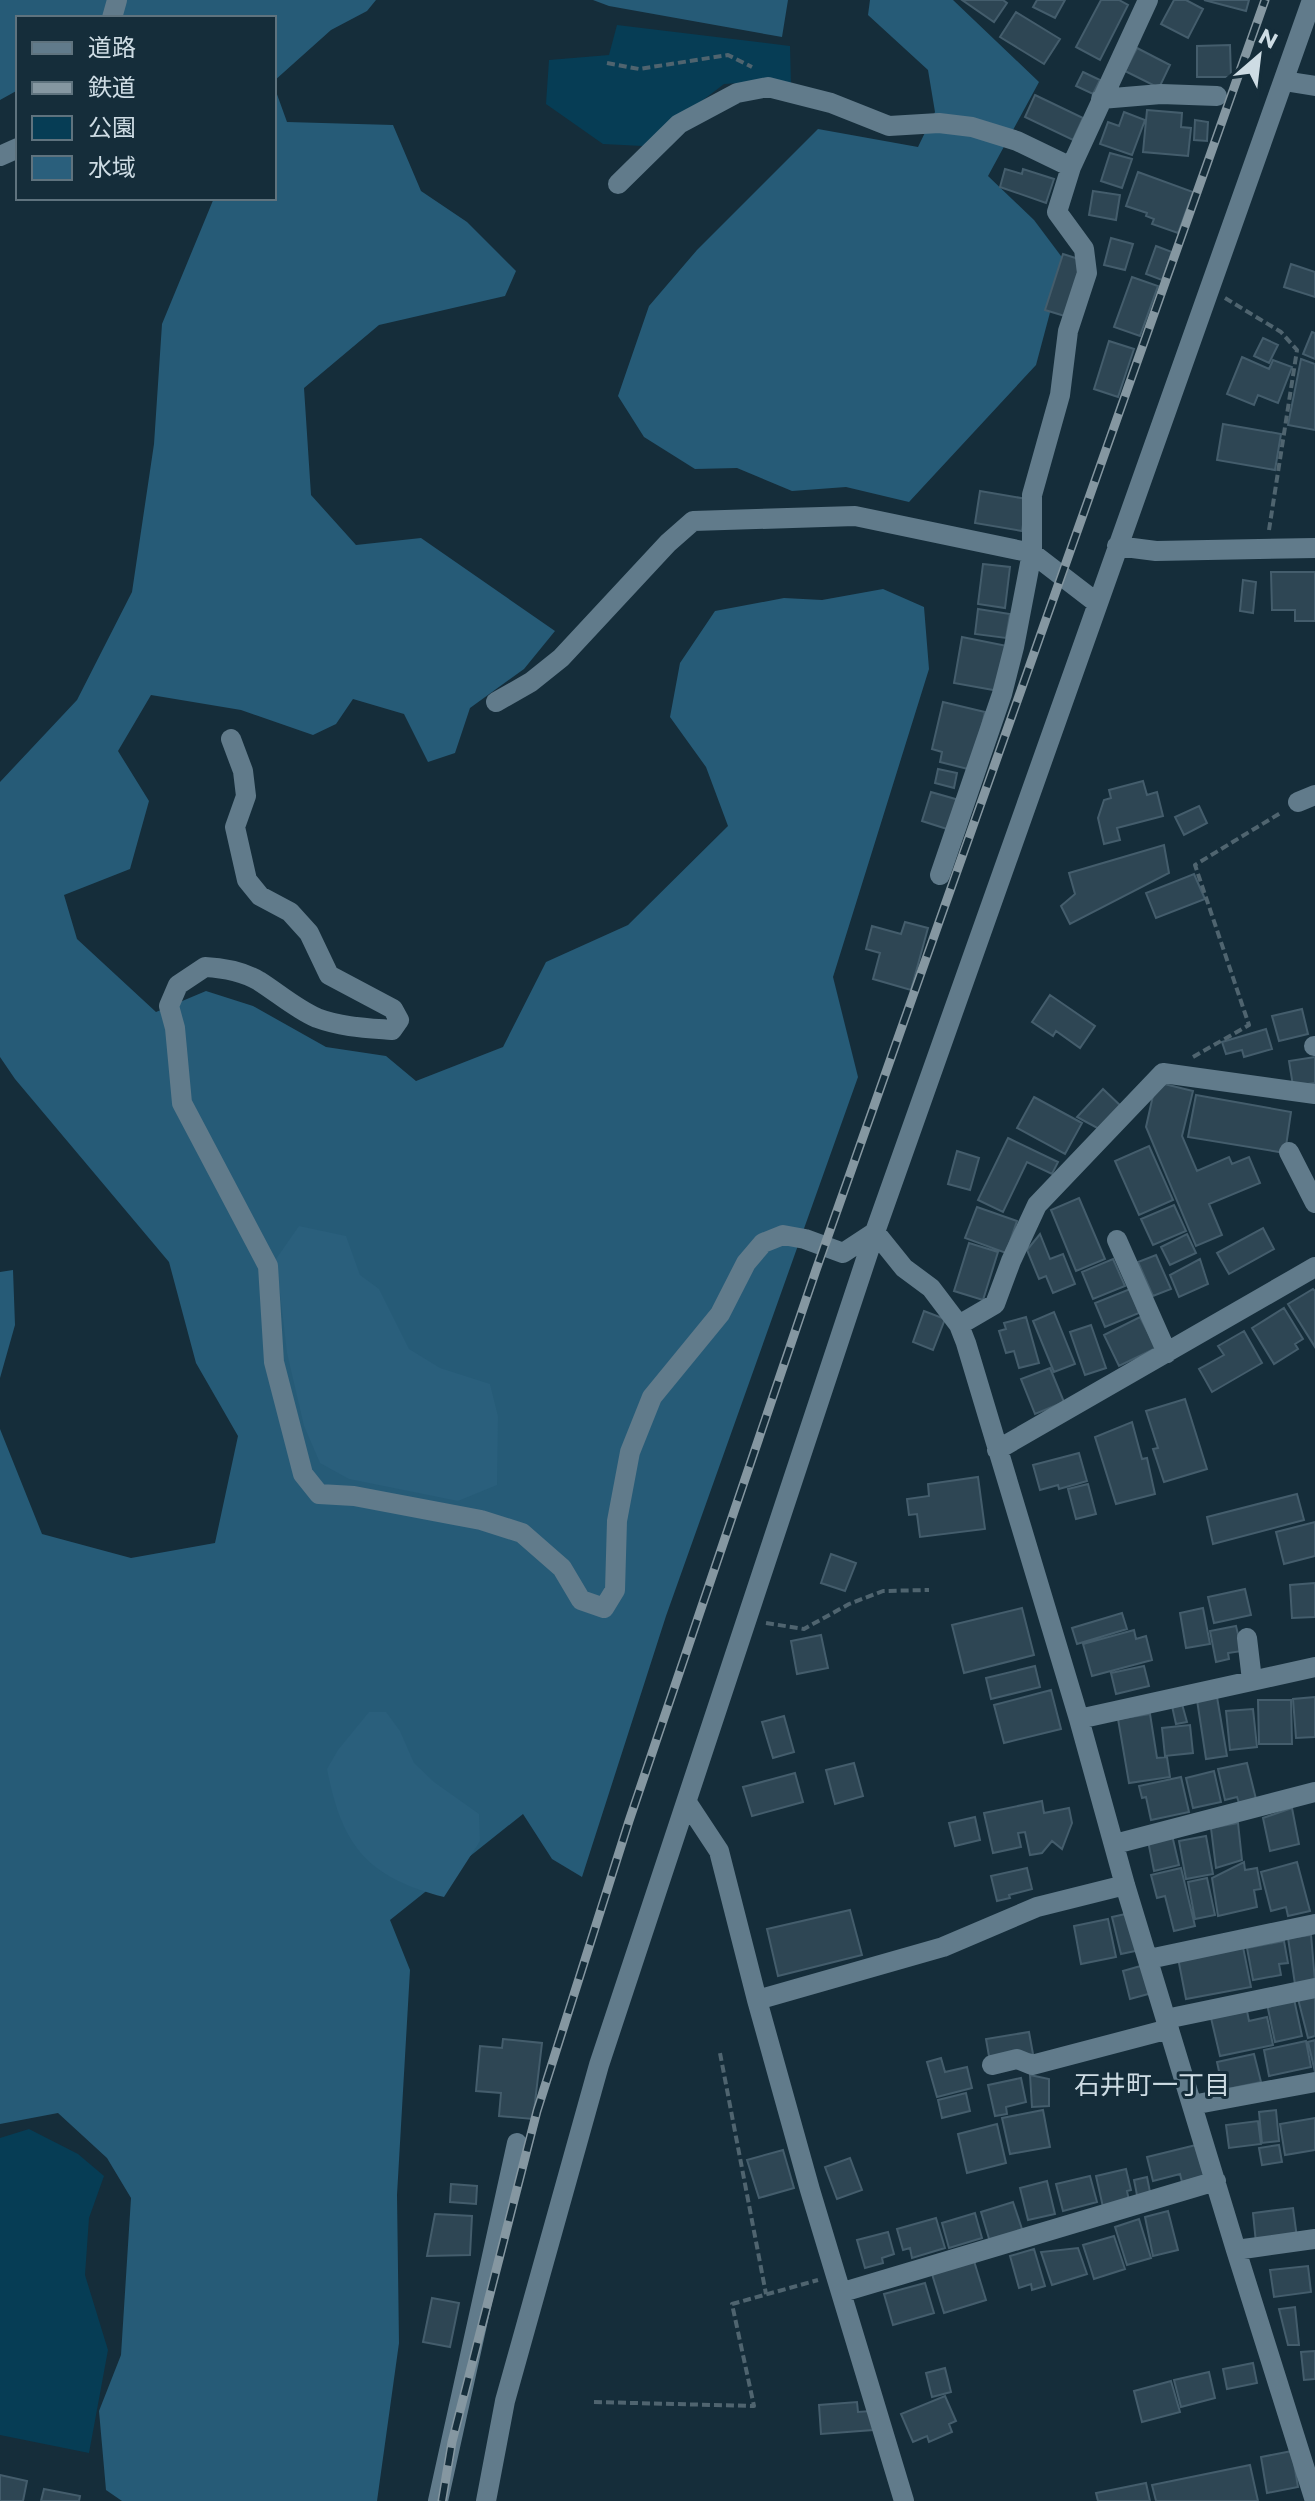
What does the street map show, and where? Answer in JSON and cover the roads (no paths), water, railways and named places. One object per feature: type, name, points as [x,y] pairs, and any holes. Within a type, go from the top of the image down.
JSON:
[{"type":"street","points":[[940,875],[1002,694],[1014,647],[1032,553],[1032,495],[1060,395],[1068,331],[1087,273],[1084,249],[1057,212],[1071,167],[1148,0]]},
{"type":"street","points":[[486,2501],[505,2401],[595,2080],[875,1232],[1312,0]]},
{"type":"street","points":[[1284,81],[1315,86]]},
{"type":"street","points":[[618,184],[679,124],[737,93],[768,87],[831,103],[889,126],[939,123],[972,127],[1017,141],[1071,167]]},
{"type":"street","points":[[1101,99],[1161,94],[1217,96]]},
{"type":"street","points":[[496,702],[531,682],[561,658],[668,543],[693,521],[855,516],[1032,553],[1097,603]]},
{"type":"street","points":[[1117,546],[1156,551],[1315,548]]},
{"type":"street","points":[[231,739],[243,771],[246,796],[235,827],[247,880],[260,896],[290,912],[309,933],[329,975],[393,1009],[399,1020],[392,1030],[343,1025],[317,1017],[256,980],[229,969],[205,967],[178,985],[169,1006],[175,1028],[182,1103],[268,1266],[274,1362],[303,1474],[319,1494],[354,1496],[467,1518],[522,1533],[562,1568],[581,1600],[604,1608],[615,1590],[617,1521],[630,1452],[652,1397],[720,1314],[746,1263],[763,1243],[783,1235],[805,1239],[843,1253],[875,1232]]},
{"type":"street","points":[[959,1325],[995,1304],[1037,1205],[1163,1073],[1315,1094]]},
{"type":"street","points":[[1289,1152],[1315,1203]]},
{"type":"street","points":[[875,1232],[904,1268],[931,1288],[959,1325],[1079,1719],[1125,1885],[1315,2501]]},
{"type":"street","points":[[1117,1240],[1167,1353]]},
{"type":"street","points":[[997,1450],[1315,1267]]},
{"type":"street","points":[[1247,1638],[1252,1680]]},
{"type":"street","points":[[1079,1719],[1315,1667]]},
{"type":"street","points":[[1115,1844],[1315,1792]]},
{"type":"street","points":[[688,1804],[719,1851],[757,2000],[904,2501]]},
{"type":"street","points":[[757,2000],[943,1947],[1037,1907],[1125,1885]]},
{"type":"street","points":[[1149,1959],[1315,1924]]},
{"type":"street","points":[[992,2065],[1017,2059],[1032,2065],[1168,2024],[1315,1988]]},
{"type":"street","points":[[1192,2105],[1315,2082]]},
{"type":"street","points":[[438,2501],[517,2143]]},
{"type":"street","points":[[840,2284],[1216,2181]]},
{"type":"street","points":[[1236,2250],[1315,2239]]},
{"type":"water","points":[[299,1226],[346,1236],[360,1275],[379,1289],[409,1349],[440,1368],[490,1384],[498,1416],[497,1485],[458,1501],[349,1479],[320,1463],[304,1426],[287,1353],[276,1259]]},
{"type":"water","points":[[369,1712],[386,1712],[400,1731],[414,1763],[434,1782],[479,1814],[480,1841],[444,1897],[417,1889],[377,1868],[350,1838],[341,1819],[327,1769],[338,1750]]},
{"type":"railway","points":[[442,2501],[452,2442],[537,2111],[629,1821],[816,1270],[1265,0]]},
{"type":"district","name":"石井町一丁目","points":[[1152,2085]]}]
